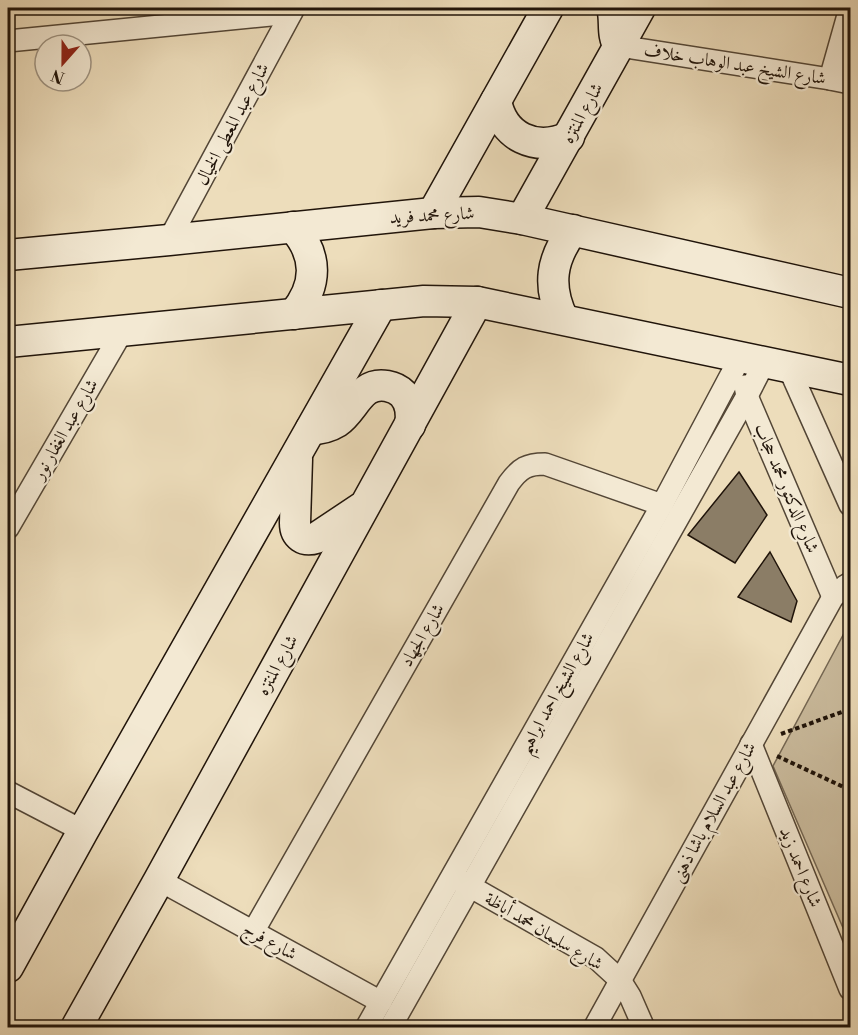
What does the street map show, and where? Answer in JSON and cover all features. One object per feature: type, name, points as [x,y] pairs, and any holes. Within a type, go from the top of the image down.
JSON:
[{"type":"street","points":[[433,213],[548,8]]},
{"type":"street","points":[[532,35],[571,8]]},
{"type":"street","points":[[612,8],[616,41],[619,46]]},
{"type":"street","name":"شارع المنتزه","points":[[522,219],[640,8]]},
{"type":"street","points":[[830,79],[850,8]]},
{"type":"street","points":[[8,41],[293,10]]},
{"type":"street","name":"شارع عبد المعطى الخيال","points":[[169,240],[293,10]]},
{"type":"street","name":"شارع الشيخ عبد الوهاب خلاف","points":[[619,46],[850,83]]},
{"type":"street","points":[[496,101],[502,119],[521,138],[530,142],[550,143],[569,137]]},
{"type":"street","name":"شارع محمد فريد","points":[[8,255],[433,213],[479,212],[573,230],[850,293]]},
{"type":"street","points":[[293,227],[309,252],[312,274],[307,295],[294,314]]},
{"type":"street","points":[[563,319],[554,294],[554,266],[564,241],[573,230]]},
{"type":"street","points":[[8,342],[438,300],[477,302],[850,380]]},
{"type":"street","name":"شارع المنتزه","points":[[76,1028],[477,302]]},
{"type":"street","points":[[8,968],[83,831],[381,306]]},
{"type":"street","name":"شارع عبد الغفار نور","points":[[8,528],[123,330]]},
{"type":"street","points":[[765,361],[850,505]]},
{"type":"street","name":"شارع الدكتور محمد حجاب","points":[[765,361],[744,384],[747,396],[833,597]]},
{"type":"street","name":"شارع الشيخ احمد ابراهيم","points":[[390,1028],[461,881],[662,505],[765,361]]},
{"type":"street","points":[[366,505],[316,538],[310,540],[299,537],[295,523],[304,441],[320,429],[336,423],[360,395],[374,386],[382,385],[398,390],[404,395],[411,409],[410,425]]},
{"type":"street","name":"شارع الشيخ احمد ابراهيم","points":[[366,1028],[461,881],[747,396]]},
{"type":"street","name":"شارع الجهاد","points":[[253,932],[516,474],[534,464],[545,464],[662,505]]},
{"type":"street","points":[[833,597],[850,583]]},
{"type":"street","name":"شارع عبد السلام باشا ذهنى","points":[[594,1028],[833,597]]},
{"type":"street","name":"شارع احمد زيد","points":[[751,744],[850,989]]},
{"type":"street","points":[[8,792],[83,831]]},
{"type":"street","name":"شارع فرج","points":[[159,880],[381,1002]]},
{"type":"street","name":"شارع سليمان محمد أباظة","points":[[461,881],[596,958],[620,981],[630,996],[644,1028]]},
{"type":"path","points":[[751,744],[850,709]]},
{"type":"path","points":[[751,744],[850,790]]},
{"type":"shaded area","points":[[850,622],[850,944],[773,766]]},
{"type":"building","points":[[739,472],[767,515],[735,563],[688,535]]},
{"type":"building","points":[[770,552],[797,601],[791,622],[738,597]]}]
